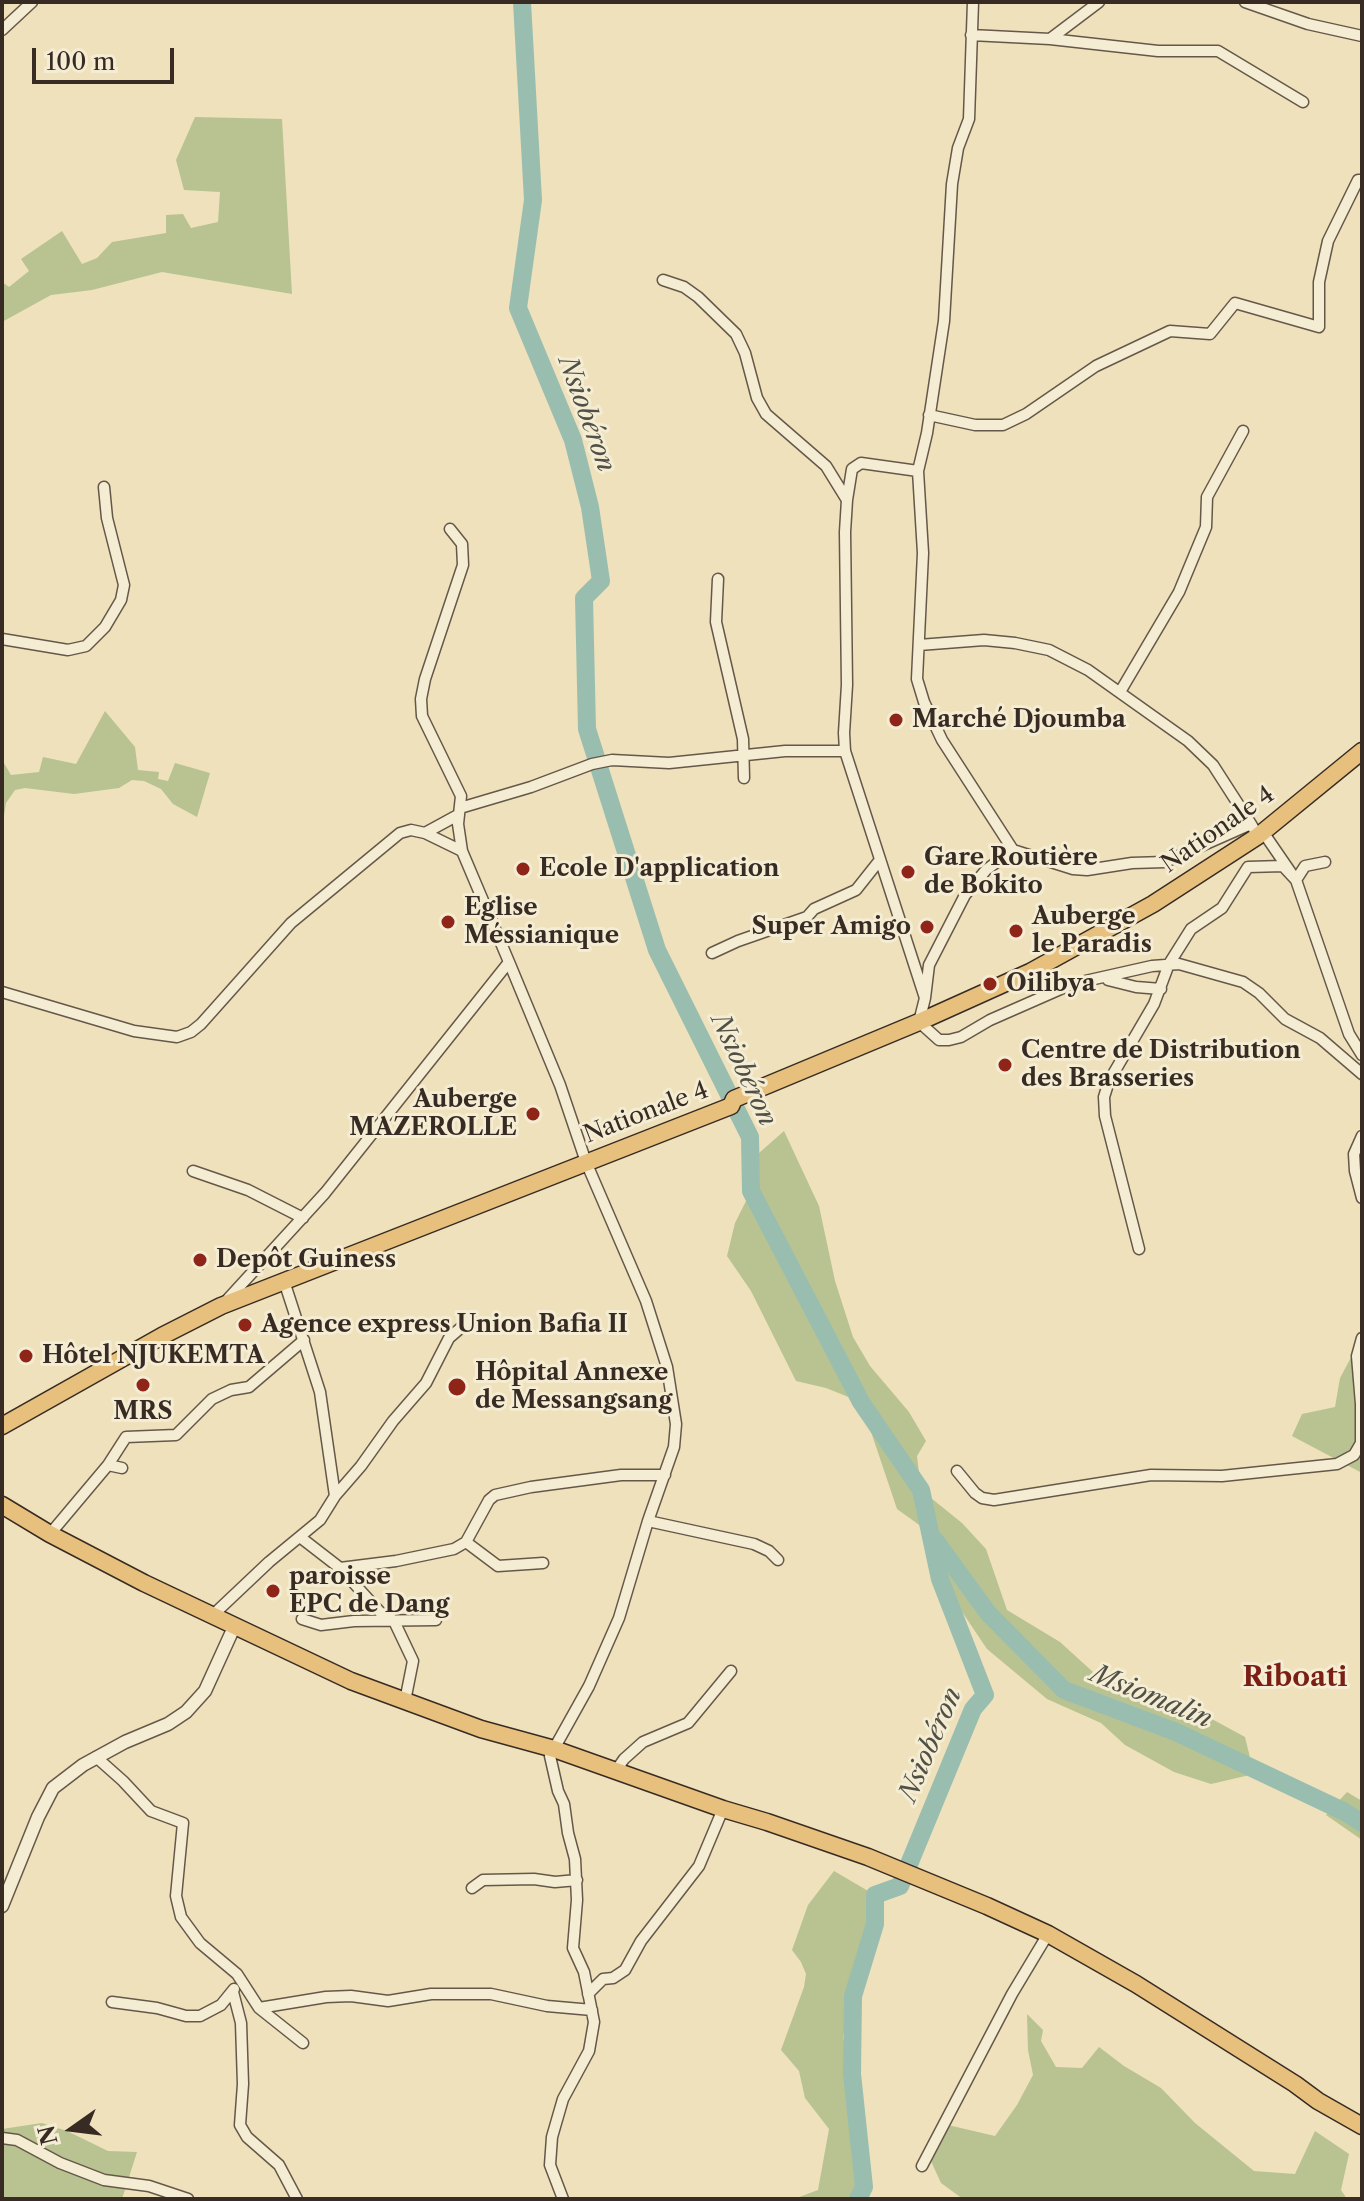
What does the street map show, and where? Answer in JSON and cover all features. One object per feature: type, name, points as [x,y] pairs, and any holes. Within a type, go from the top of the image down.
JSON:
[{"type":"main road","name":"Nationale 4","points":[[2,1426],[221,1306],[732,1102],[1030,972],[1153,904],[1362,751]]},
{"type":"main road","points":[[3,1506],[144,1583],[351,1681],[481,1729],[554,1749],[868,1857],[987,1906],[1048,1934],[1136,1984],[1362,2126]]},
{"type":"street","points":[[2,30],[32,2]]},
{"type":"street","points":[[973,2],[969,119],[958,148],[952,184],[944,321],[918,471],[923,553],[917,679],[936,728],[1013,850],[1073,869],[1087,870],[1165,862],[1257,830]]},
{"type":"street","points":[[1050,39],[1099,2]]},
{"type":"street","points":[[1245,2],[1308,24],[1362,36]]},
{"type":"street","points":[[971,35],[1050,39],[1158,51],[1218,51],[1303,102]]},
{"type":"street","points":[[929,415],[975,425],[1003,425],[1026,414],[1096,366],[1170,331],[1210,334],[1235,303],[1319,327],[1319,282],[1328,241],[1358,180],[1362,180]]},
{"type":"street","points":[[663,280],[684,287],[698,297],[736,334],[745,353],[757,398],[766,414],[826,466],[847,500]]},
{"type":"street","points":[[1120,692],[1179,592],[1206,527],[1207,497],[1243,431]]},
{"type":"street","points":[[918,471],[861,463],[852,469],[847,500],[845,751],[925,998]]},
{"type":"street","points":[[2,639],[68,650],[86,646],[105,627],[121,600],[124,585],[107,518],[104,487]]},
{"type":"street","points":[[450,529],[462,544],[463,565],[421,699],[424,724],[461,796],[462,851],[560,1085],[586,1162],[646,1301],[667,1367],[676,1424],[674,1447],[619,1618],[603,1656],[550,1756],[564,1804],[577,1880],[573,1948],[584,1972],[594,2022],[589,2051],[563,2099],[552,2137],[550,2165],[563,2199]]},
{"type":"street","points":[[718,579],[716,622],[745,754],[744,778]]},
{"type":"street","points":[[919,645],[984,640],[1049,650],[1088,670],[1188,741],[1213,765],[1296,880],[1349,1034],[1362,1055]]},
{"type":"street","points":[[425,833],[459,811],[592,764],[612,760],[669,763],[785,751],[845,751]]},
{"type":"street","points":[[2,992],[134,1031],[177,1037],[191,1032],[285,929],[400,833],[411,830],[425,833],[462,851]]},
{"type":"street","points":[[1013,850],[986,870],[965,895],[929,965],[919,1022],[939,1040],[961,1037],[990,1020],[1072,984],[1169,964],[1243,982],[1285,1019],[1320,1038],[1362,1074]]},
{"type":"street","points":[[712,953],[807,917],[814,909],[856,890],[879,861]]},
{"type":"street","points":[[1296,880],[1305,866],[1325,862]]},
{"type":"street","points":[[1139,1249],[1105,1116],[1104,1097],[1109,1081],[1161,989],[1169,964],[1191,929],[1222,908],[1248,867],[1283,866],[1296,880]]},
{"type":"street","points":[[221,1306],[303,1218],[509,962]]},
{"type":"street","points":[[1105,979],[1136,987],[1161,989]]},
{"type":"street","points":[[1362,1136],[1354,1154],[1362,1198]]},
{"type":"street","points":[[193,1171],[248,1190],[303,1218]]},
{"type":"street","points":[[284,1281],[320,1392],[335,1496]]},
{"type":"street","points":[[214,1614],[269,1562],[320,1520],[393,1421],[426,1383],[449,1338],[471,1319]]},
{"type":"street","points":[[957,1471],[975,1493],[994,1500],[1151,1475],[1222,1476],[1337,1464],[1354,1455],[1361,1443],[1357,1356],[1362,1338]]},
{"type":"street","points":[[50,1534],[108,1465],[126,1437],[176,1435],[212,1399],[231,1390],[249,1387],[304,1340]]},
{"type":"street","points":[[108,1465],[122,1468]]},
{"type":"street","points":[[340,1568],[454,1549],[466,1542],[489,1500],[495,1495],[621,1475],[665,1475]]},
{"type":"street","points":[[648,1521],[754,1544],[769,1551],[778,1560]]},
{"type":"street","points":[[300,1537],[340,1568],[380,1612],[394,1621],[413,1661],[405,1701]]},
{"type":"street","points":[[466,1542],[504,1567],[543,1563]]},
{"type":"street","points":[[302,1619],[321,1625],[354,1621],[436,1620]]},
{"type":"street","points":[[2,1906],[49,1795],[67,1776],[96,1757],[168,1724],[186,1712],[205,1691],[235,1625]]},
{"type":"street","points":[[615,1772],[643,1742],[688,1723],[731,1671]]},
{"type":"street","points":[[96,1757],[151,1811],[183,1823],[176,1896],[181,1917],[200,1943],[237,1974],[259,2008],[303,2043]]},
{"type":"street","points":[[584,1972],[603,1979],[613,1978],[625,1970],[641,1941],[699,1866],[723,1809]]},
{"type":"street","points":[[472,1888],[483,1880],[577,1880]]},
{"type":"street","points":[[922,2166],[1012,1994],[1048,1934]]},
{"type":"street","points":[[237,1974],[233,1992],[241,2023],[243,2084],[240,2125],[247,2137],[279,2165],[297,2199]]},
{"type":"street","points":[[588,1994],[603,1979]]},
{"type":"street","points":[[112,2002],[200,2016],[221,2005],[233,1992]]},
{"type":"street","points":[[259,2008],[326,1997],[351,1996],[388,2001],[431,1994],[491,1994],[547,2006],[592,2010]]},
{"type":"street","points":[[2,2138],[17,2140],[60,2163],[104,2180],[149,2186],[188,2199]]},
{"type":"green space","points":[[195,117],[282,119],[292,294],[162,272],[92,290],[51,295],[2,322],[2,282],[9,287],[29,271],[21,259],[62,231],[82,264],[97,258],[112,242],[166,233],[166,215],[183,214],[191,228],[218,222],[220,192],[184,190],[176,160]]},
{"type":"green space","points":[[105,711],[135,747],[138,770],[159,772],[158,779],[168,781],[175,763],[210,773],[197,817],[173,804],[161,789],[144,781],[132,780],[119,788],[74,794],[25,788],[15,790],[6,803],[2,828],[2,763],[11,775],[39,772],[43,757],[76,764]]},
{"type":"green space","points":[[784,1131],[819,1206],[835,1281],[853,1337],[870,1366],[909,1412],[926,1441],[917,1456],[921,1490],[962,1523],[986,1549],[1007,1610],[1060,1642],[1093,1672],[1158,1694],[1182,1716],[1210,1718],[1245,1737],[1254,1774],[1211,1784],[1174,1772],[1125,1745],[1101,1723],[1047,1699],[987,1649],[940,1579],[929,1532],[897,1509],[861,1402],[826,1388],[796,1381],[751,1291],[727,1256],[735,1223],[751,1191],[742,1168]]},
{"type":"green space","points":[[1362,1337],[1362,1473],[1292,1436],[1302,1414],[1335,1407],[1340,1378]]},
{"type":"green space","points":[[1347,1792],[1362,1801],[1362,1840],[1326,1815]]},
{"type":"green space","points":[[834,1871],[875,1895],[875,1924],[843,2037],[852,2074],[866,2199],[794,2199],[818,2190],[829,2129],[805,2098],[799,2071],[781,2050],[806,1974],[792,1950],[808,1905]]},
{"type":"green space","points":[[1027,2014],[1043,2030],[1041,2041],[1056,2067],[1082,2068],[1099,2047],[1161,2088],[1195,2123],[1254,2171],[1295,2174],[1315,2131],[1349,2154],[1341,2190],[1347,2199],[963,2199],[941,2183],[930,2159],[948,2125],[995,2136],[1017,2105],[1033,2075],[1028,2050]]},
{"type":"green space","points":[[42,2123],[108,2151],[137,2152],[122,2199],[2,2199],[2,2129]]},
{"type":"waterway","name":"Nsiobéron","points":[[522,2],[533,200],[518,308],[573,440],[590,507],[601,581],[584,598],[587,729],[657,950],[750,1137],[751,1191],[861,1402],[921,1490],[940,1579],[985,1695],[973,1709],[900,1886],[875,1895],[875,1924],[853,1996],[852,2074],[864,2187],[858,2199]]},
{"type":"waterway","name":"Msiomalin","points":[[935,1540],[988,1613],[1064,1690],[1176,1732],[1345,1812],[1362,1823]]},
{"type":"place","name":"Marché Djoumba","points":[[896,720]]},
{"type":"place","name":"Ecole D'application","points":[[523,869]]},
{"type":"place","name":"Gare Routière de Bokito","points":[[908,872]]},
{"type":"place","name":"Eglise Méssianique","points":[[448,922]]},
{"type":"place","name":"Super Amigo","points":[[927,927]]},
{"type":"place","name":"Auberge le Paradis","points":[[1016,931]]},
{"type":"place","name":"Oilibya","points":[[990,984]]},
{"type":"place","name":"Centre de Distribution des Brasseries","points":[[1005,1065]]},
{"type":"place","name":"Auberge MAZEROLLE","points":[[533,1114]]},
{"type":"place","name":"Depôt Guiness","points":[[200,1260]]},
{"type":"place","name":"Agence express Union Bafia II","points":[[245,1325]]},
{"type":"place","name":"Hôtel NJUKEMTA","points":[[26,1356]]},
{"type":"place","name":"MRS","points":[[143,1385]]},
{"type":"place","name":"Hôpital Annexe de Messangsang","points":[[457,1387]]},
{"type":"place","name":"paroisse EPC de Dang","points":[[273,1591]]},
{"type":"district","name":"Riboati","points":[[1295,1678]]}]
